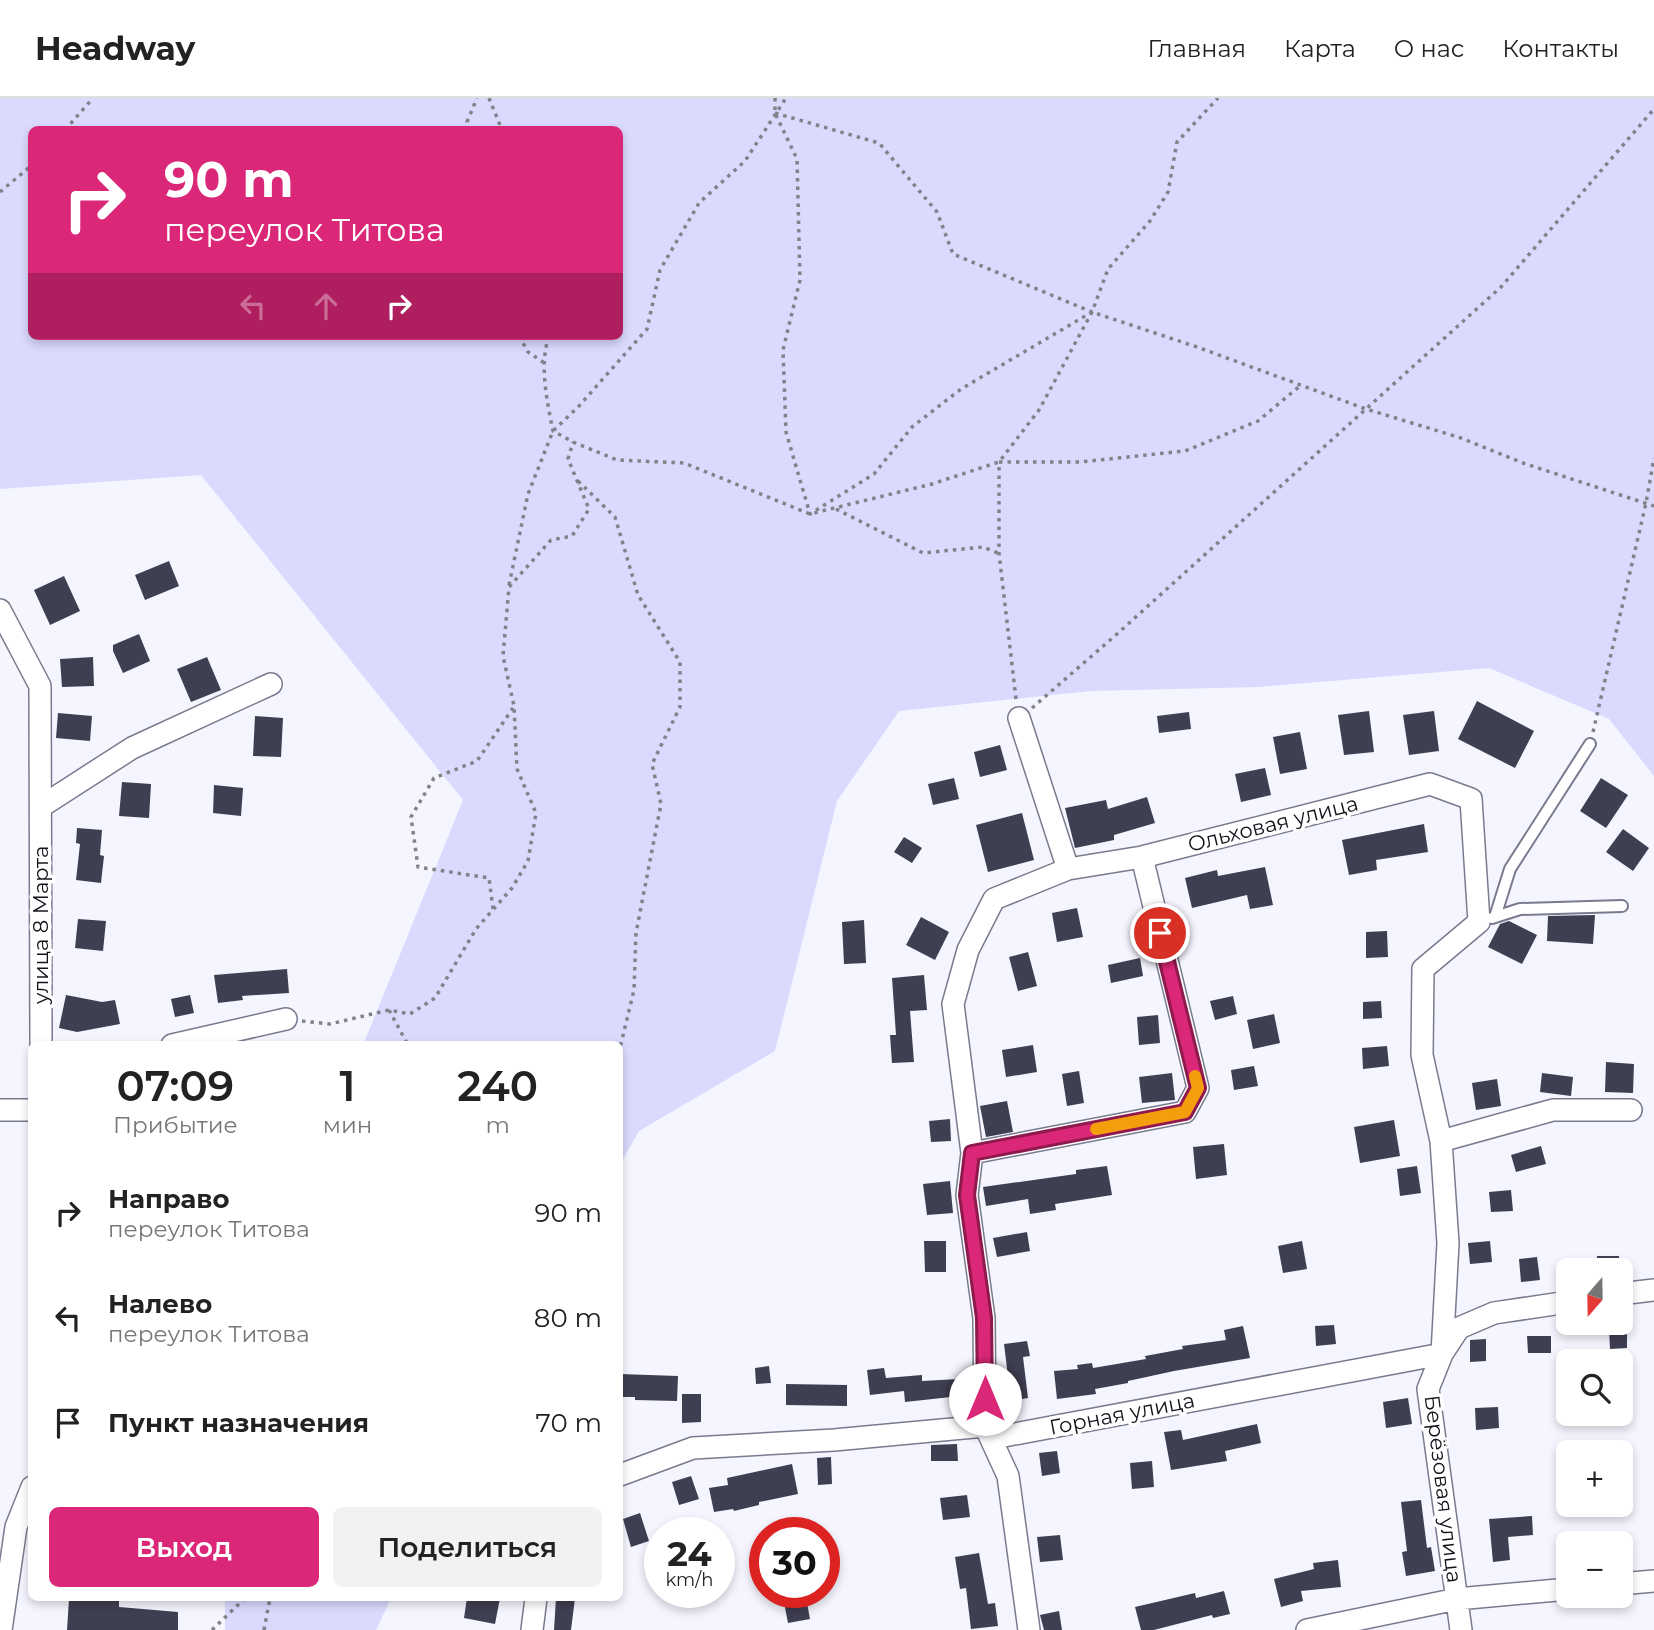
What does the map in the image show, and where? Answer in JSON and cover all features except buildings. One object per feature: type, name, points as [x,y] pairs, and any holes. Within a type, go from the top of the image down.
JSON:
[{"type":"street","name":"улица 8 Марта","points":[[0,610],[40,686],[41,1041]]},
{"type":"street","points":[[42,806],[132,748],[271,684]]},
{"type":"street","points":[[1019,718],[1068,869]]},
{"type":"street","name":"Ольховая улица","points":[[972,1153],[953,1004],[968,950],[994,899],[1068,869],[1142,857],[1430,784],[1471,799],[1487,919]]},
{"type":"street","points":[[1029,1630],[1008,1476],[985,1426],[984,1318],[967,1195],[972,1153],[1185,1112],[1198,1088],[1142,857]]},
{"type":"street","name":"Берёзовая улица","points":[[1461,1630],[1428,1389],[1442,1354],[1448,1243],[1441,1141],[1422,1055],[1423,969],[1487,919]]},
{"type":"street","points":[[190,1041],[286,1019]]},
{"type":"street","points":[[0,1110],[28,1110]]},
{"type":"street","points":[[1441,1141],[1553,1110],[1631,1110]]},
{"type":"street","points":[[1633,1292],[1654,1290]]},
{"type":"street","points":[[1442,1354],[1459,1328],[1494,1313],[1556,1304]]},
{"type":"street","name":"Горная улица","points":[[623,1474],[693,1448],[834,1440],[985,1426],[1004,1436],[1442,1354]]},
{"type":"street","points":[[1,1630],[8,1523],[28,1493]]},
{"type":"street","points":[[1633,1583],[1654,1581]]},
{"type":"street","points":[[1307,1630],[1457,1599],[1556,1590]]},
{"type":"street","points":[[532,1630],[536,1601]]},
{"type":"lane","points":[[1487,919],[1510,869],[1590,744]]},
{"type":"lane","points":[[1487,919],[1520,909],[1622,906]]},
{"type":"path","points":[[68,126],[93,98]]},
{"type":"path","points":[[468,126],[467,122],[477,98]]},
{"type":"path","points":[[489,98],[500,126]]},
{"type":"path","points":[[775,98],[775,113],[797,159],[800,280],[783,350],[786,432],[810,514]]},
{"type":"path","points":[[286,1019],[330,1024],[389,1010],[410,1014],[435,998],[476,929],[512,888],[528,861],[536,813],[517,769],[514,706],[503,656],[509,587],[528,494],[553,431],[647,330],[660,270],[699,203],[745,161],[786,98]]},
{"type":"path","points":[[1019,718],[999,553],[999,462],[1040,410],[1092,312],[1108,269],[1150,221],[1168,192],[1177,142],[1218,98]]},
{"type":"path","points":[[1019,718],[1117,635],[1501,287],[1654,109]]},
{"type":"path","points":[[775,113],[879,143],[937,212],[953,254],[1092,312],[1366,409],[1461,438],[1523,463],[1654,506]]},
{"type":"path","points":[[0,192],[28,168]]},
{"type":"path","points":[[810,514],[874,474],[912,427],[961,389],[1092,312]]},
{"type":"path","points":[[521,340],[528,352],[546,364]]},
{"type":"path","points":[[548,340],[545,347],[546,396],[553,431],[617,460],[684,463],[810,514],[932,484],[999,462],[1080,462],[1185,451],[1258,421],[1301,385]]},
{"type":"path","points":[[509,587],[551,540],[572,536],[589,509],[568,459],[573,442]]},
{"type":"path","points":[[1590,744],[1654,458]]},
{"type":"path","points":[[576,479],[615,517],[638,595],[680,662],[680,707],[652,764],[661,804],[636,933],[634,990],[622,1041]]},
{"type":"path","points":[[834,508],[923,553],[983,547],[999,553]]},
{"type":"path","points":[[493,909],[489,878],[418,867],[411,817],[434,778],[477,761],[514,706]]},
{"type":"path","points":[[389,1010],[406,1041]]},
{"type":"path","points":[[212,1630],[242,1601]]},
{"type":"path","points":[[264,1630],[269,1601]]},
{"type":"shaded area","points":[[0,98],[1654,98],[1654,776],[1609,719],[1489,668],[1258,687],[1091,691],[899,711],[837,801],[775,1051],[639,1131],[623,1159],[623,1041],[365,1041],[463,800],[201,475],[0,489]]},
{"type":"shaded area","points":[[225,1601],[390,1601],[376,1630],[225,1630]]},
{"type":"slow traffic","points":[[1096,1129],[1185,1112],[1198,1088],[1195,1076]]},
{"type":"route","points":[[985,1399],[984,1318],[967,1195],[972,1153],[1185,1112],[1198,1088],[1160,933]]}]
